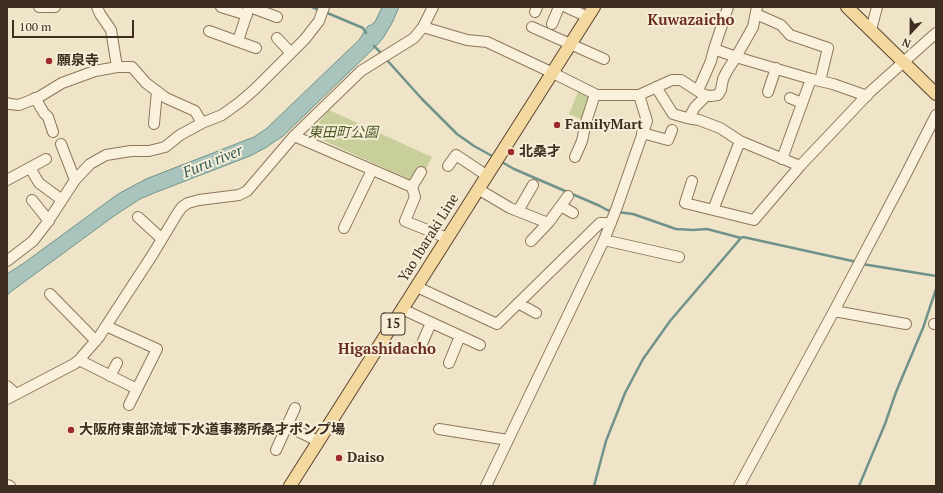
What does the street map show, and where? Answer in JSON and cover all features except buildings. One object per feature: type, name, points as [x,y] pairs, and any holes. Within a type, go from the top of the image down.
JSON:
[{"type":"main road","points":[[847,7],[936,94]]},
{"type":"main road","name":"Yao Ibaraki Line","points":[[290,486],[591,12]]},
{"type":"street","points":[[38,7],[55,7]]},
{"type":"street","points":[[97,7],[111,30],[117,67]]},
{"type":"street","points":[[221,7],[249,10],[278,17]]},
{"type":"street","points":[[7,386],[12,396],[79,360],[96,341],[182,207],[188,203],[199,200],[239,195],[247,191],[294,136],[361,71],[414,38],[424,27],[433,7]]},
{"type":"street","points":[[552,24],[559,7]]},
{"type":"street","points":[[566,7],[591,12]]},
{"type":"street","points":[[697,90],[711,61],[728,7]]},
{"type":"street","points":[[871,30],[876,7]]},
{"type":"street","points":[[238,41],[249,10]]},
{"type":"street","points":[[7,261],[33,241],[49,221],[75,180],[90,164],[106,155],[131,150],[149,150],[165,147],[180,135],[202,123],[222,115],[240,102],[264,81],[292,53],[319,21],[322,10]]},
{"type":"street","points":[[424,27],[467,40],[487,42],[597,95],[639,95],[672,80],[681,80],[704,95],[711,96],[718,95],[721,90],[723,79],[727,71],[753,27],[756,10],[781,25],[790,35],[828,48],[815,80],[802,103],[782,159]]},
{"type":"street","points":[[532,27],[604,59]]},
{"type":"street","points":[[209,31],[256,48]]},
{"type":"street","points":[[692,181],[685,203],[754,220],[800,166],[867,96],[936,33]]},
{"type":"street","points":[[277,38],[292,53]]},
{"type":"street","points":[[714,49],[736,57],[834,84],[867,96]]},
{"type":"street","points":[[7,103],[20,105],[62,83],[88,73],[117,67],[132,67],[146,83],[156,91],[166,98],[194,111],[202,123]]},
{"type":"street","points":[[768,92],[776,68]]},
{"type":"street","points":[[656,87],[673,114],[698,120],[720,128],[740,141],[800,166]]},
{"type":"street","points":[[154,124],[156,91]]},
{"type":"street","points":[[575,157],[582,141],[586,122],[595,94]]},
{"type":"street","points":[[486,486],[604,240],[614,216],[647,121],[639,95]]},
{"type":"street","points":[[691,119],[691,114],[695,107],[706,96]]},
{"type":"street","points":[[35,98],[44,113],[48,116],[53,132]]},
{"type":"street","points":[[790,98],[802,103]]},
{"type":"street","points":[[739,486],[902,183],[936,115]]},
{"type":"street","points":[[642,133],[668,140],[672,130]]},
{"type":"street","points":[[294,136],[412,187]]},
{"type":"street","points":[[713,210],[740,141]]},
{"type":"street","points":[[62,144],[75,180]]},
{"type":"street","points":[[448,166],[456,155],[486,176]]},
{"type":"street","points":[[7,180],[46,160]]},
{"type":"street","points":[[30,168],[39,183],[62,200]]},
{"type":"street","points":[[344,228],[372,170]]},
{"type":"street","points":[[421,172],[412,187],[415,197],[405,221],[447,238]]},
{"type":"street","points":[[518,211],[533,185]]},
{"type":"street","points":[[478,189],[510,208],[548,224]]},
{"type":"street","points":[[531,241],[548,224],[568,196]]},
{"type":"street","points":[[32,200],[49,221]]},
{"type":"street","points":[[561,206],[573,213]]},
{"type":"street","points":[[417,287],[497,324],[600,223],[614,216]]},
{"type":"street","points":[[138,217],[162,239]]},
{"type":"street","points":[[604,240],[679,257]]},
{"type":"street","points":[[50,294],[96,341]]},
{"type":"street","points":[[518,303],[536,313]]},
{"type":"street","points":[[402,310],[480,345]]},
{"type":"street","points":[[834,311],[906,324]]},
{"type":"street","points":[[420,348],[431,323]]},
{"type":"street","points":[[106,326],[157,349],[129,405]]},
{"type":"street","points":[[449,363],[460,336]]},
{"type":"street","points":[[79,360],[137,389]]},
{"type":"street","points":[[110,376],[117,363]]},
{"type":"street","points":[[276,450],[295,408]]},
{"type":"street","points":[[287,426],[318,441]]},
{"type":"street","points":[[439,430],[508,440]]},
{"type":"green space","points":[[578,92],[592,98],[583,120],[569,114]]},
{"type":"green space","name":"東田町公園","points":[[329,110],[432,157],[425,171],[417,167],[411,180],[309,134]]},
{"type":"water","name":"Furu river","points":[[382,7],[399,7],[383,38],[283,136],[250,156],[140,199],[114,216],[9,293],[7,296],[7,274],[118,194],[146,179],[254,137],[266,129],[359,40],[368,26],[375,22]]},
{"type":"waterway","points":[[312,7],[321,11]]},
{"type":"waterway","points":[[325,12],[363,28],[366,33]]},
{"type":"waterway","points":[[374,46],[383,55]]},
{"type":"waterway","points":[[386,59],[422,99],[457,134],[474,146],[494,157]]},
{"type":"waterway","points":[[500,161],[514,169],[612,211]]},
{"type":"waterway","points":[[617,212],[633,214],[676,229],[707,229],[741,238],[743,237],[857,262]]},
{"type":"waterway","points":[[594,486],[606,441],[625,393],[643,359],[670,321],[741,238]]},
{"type":"waterway","points":[[862,264],[936,276]]},
{"type":"waterway","points":[[859,486],[923,328],[936,289]]},
{"type":"place","name":"願泉寺","points":[[49,61]]},
{"type":"place","name":"FamilyMart","points":[[557,125]]},
{"type":"place","name":"北桑才","points":[[511,152]]},
{"type":"place","name":"大阪府東部流域下水道事務所桑才ポンプ場","points":[[71,430]]},
{"type":"place","name":"Daiso","points":[[339,458]]},
{"type":"district","name":"Kuwazaicho","points":[[691,21]]},
{"type":"district","name":"Higashidacho","points":[[387,350]]}]
